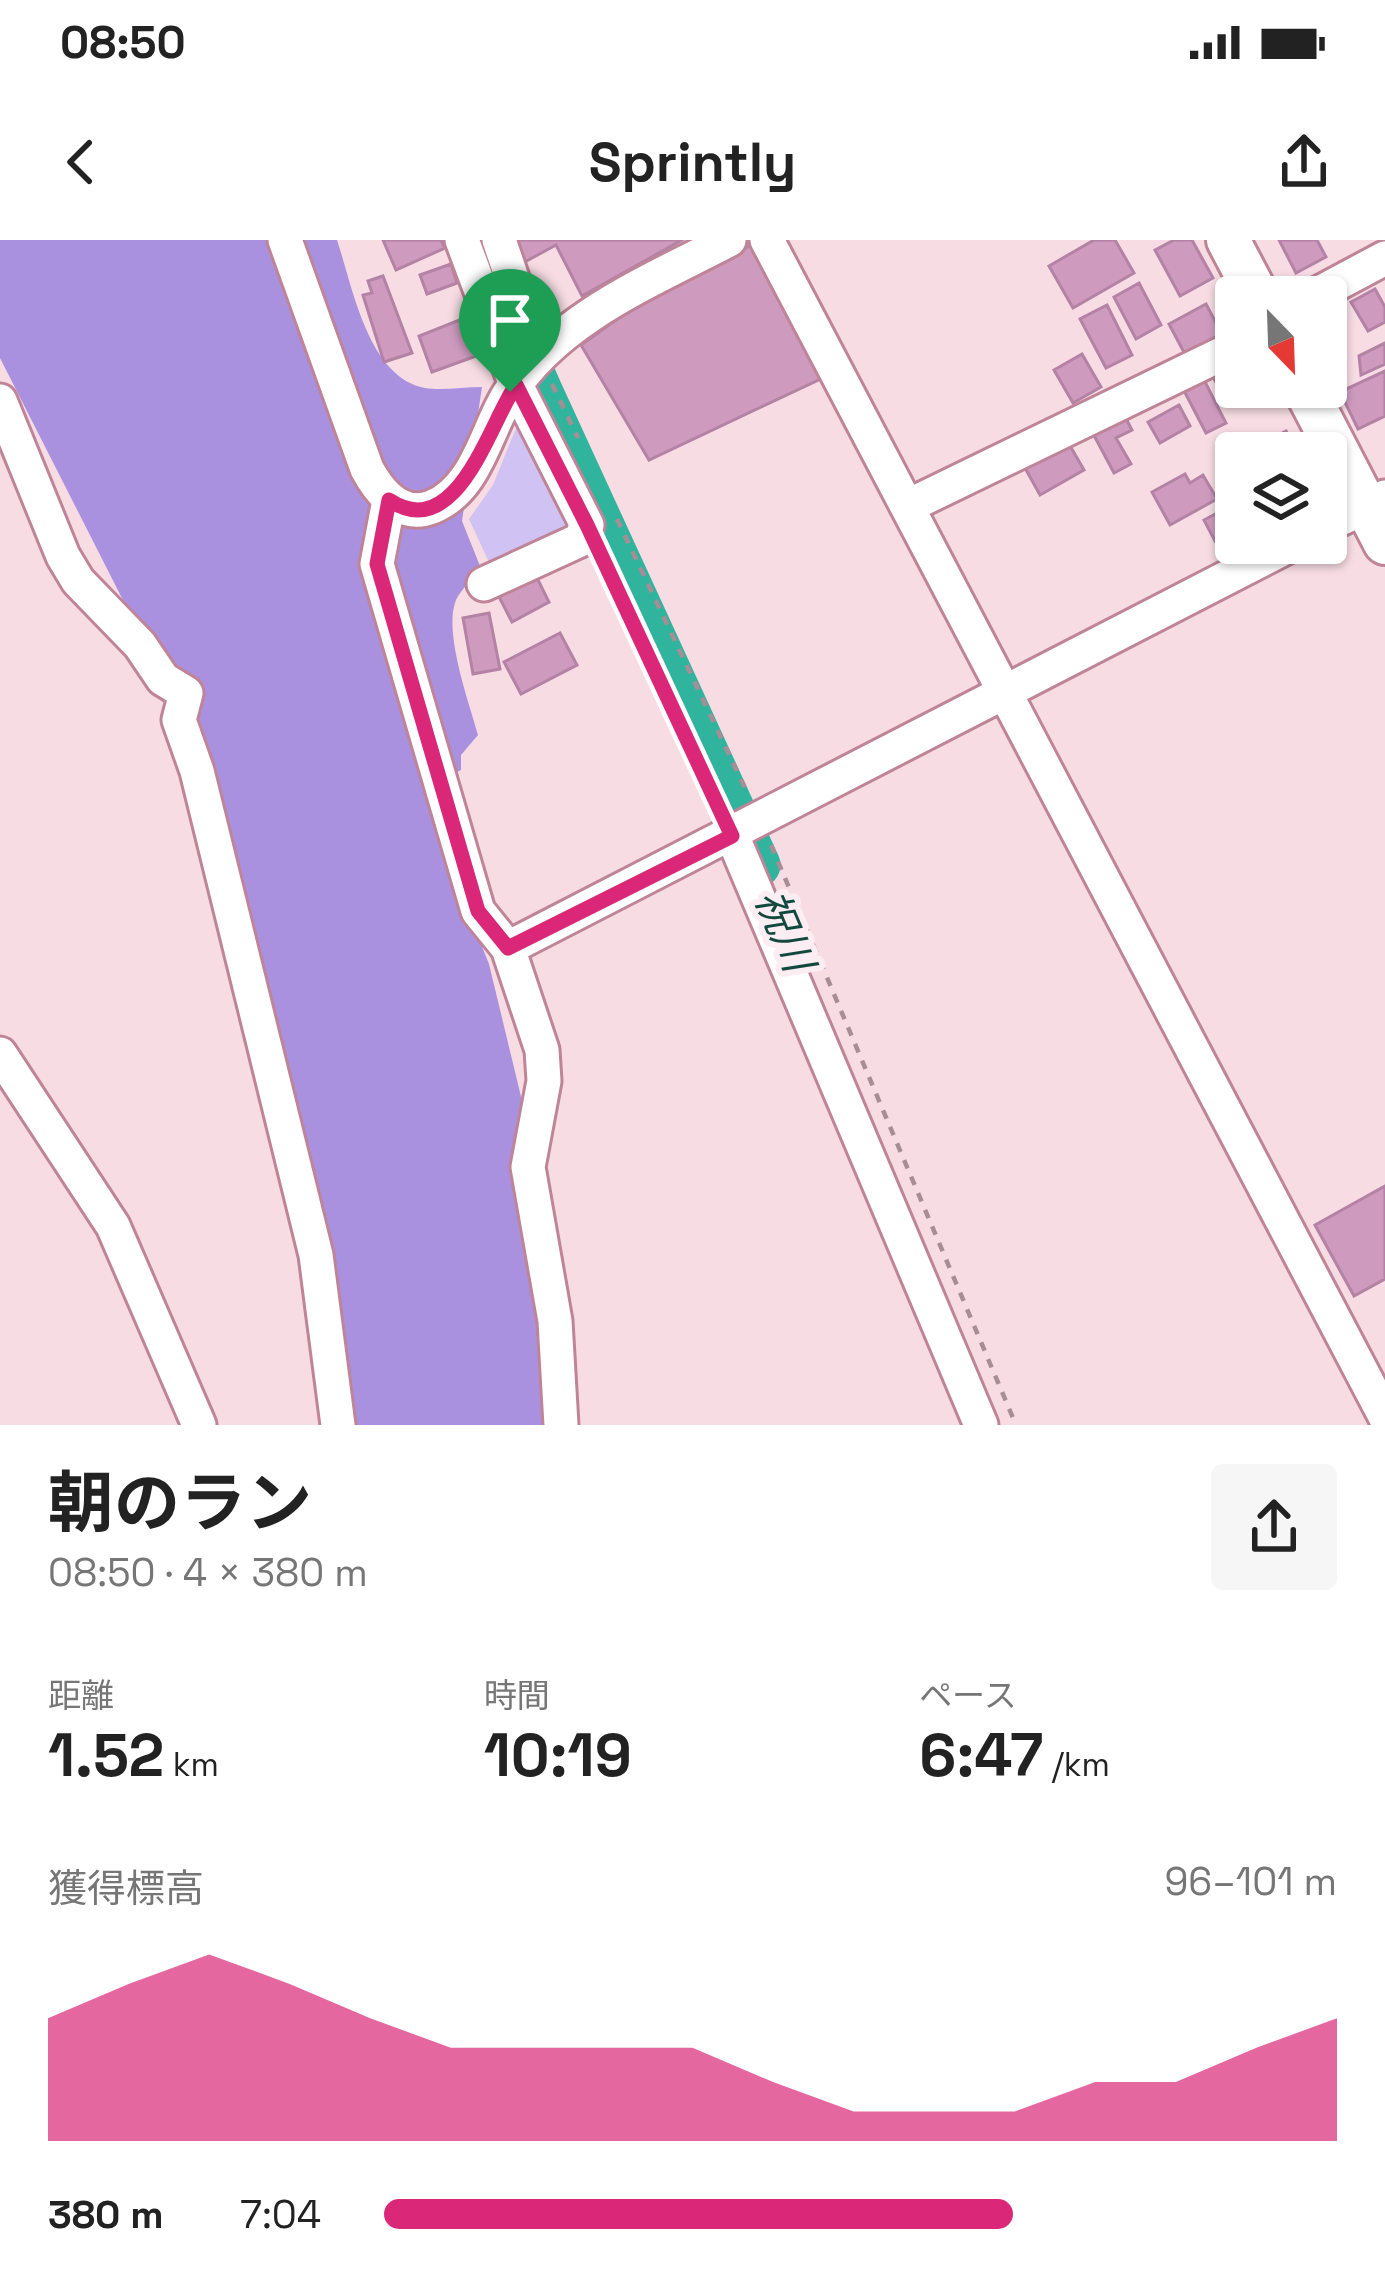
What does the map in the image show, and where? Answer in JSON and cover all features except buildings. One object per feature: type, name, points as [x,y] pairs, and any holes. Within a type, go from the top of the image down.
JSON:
[{"type":"main road","points":[[1228,240],[1247,276]]},
{"type":"main road","points":[[1316,408],[1378,515]]},
{"type":"street","points":[[285,240],[356,446],[374,483],[389,500],[406,509],[423,509],[457,490],[529,369],[603,306],[728,240]]},
{"type":"street","points":[[462,240],[529,369],[587,525],[580,540],[484,584]]},
{"type":"street","points":[[499,240],[529,369]]},
{"type":"street","points":[[767,240],[1385,1416]]},
{"type":"street","points":[[1347,278],[1385,258]]},
{"type":"street","points":[[908,506],[1215,357]]},
{"type":"street","points":[[0,400],[63,556],[78,581],[140,645],[163,679],[186,693],[179,720],[197,771],[316,1255],[338,1425]]},
{"type":"street","points":[[389,500],[377,564],[478,911],[508,948],[542,1050],[544,1081],[528,1167],[555,1321],[561,1425]]},
{"type":"street","points":[[1347,522],[1378,515]]},
{"type":"street","points":[[508,948],[1254,564]]},
{"type":"street","points":[[742,831],[981,1425]]},
{"type":"street","points":[[0,1054],[113,1226],[200,1425]]},
{"type":"path","points":[[587,525],[742,831]]},
{"type":"shaded area","points":[[0,240],[337,240],[366,328],[389,367],[425,388],[482,387],[462,521],[482,571],[458,596],[453,614],[459,667],[478,735],[461,755],[461,770],[451,775],[451,869],[489,964],[531,1138],[560,1425],[354,1425],[163,679],[0,358]]},
{"type":"shaded area","points":[[523,424],[580,540],[492,569],[469,519],[493,485],[516,428]]},
{"type":"waterway","name":"祝川","points":[[481,240],[494,285],[540,391],[758,865]]},
{"type":"route","points":[[516,385],[576,502],[732,836],[508,948],[478,911],[377,564],[389,500],[406,509],[423,509],[457,490],[510,392],[516,385]]}]
